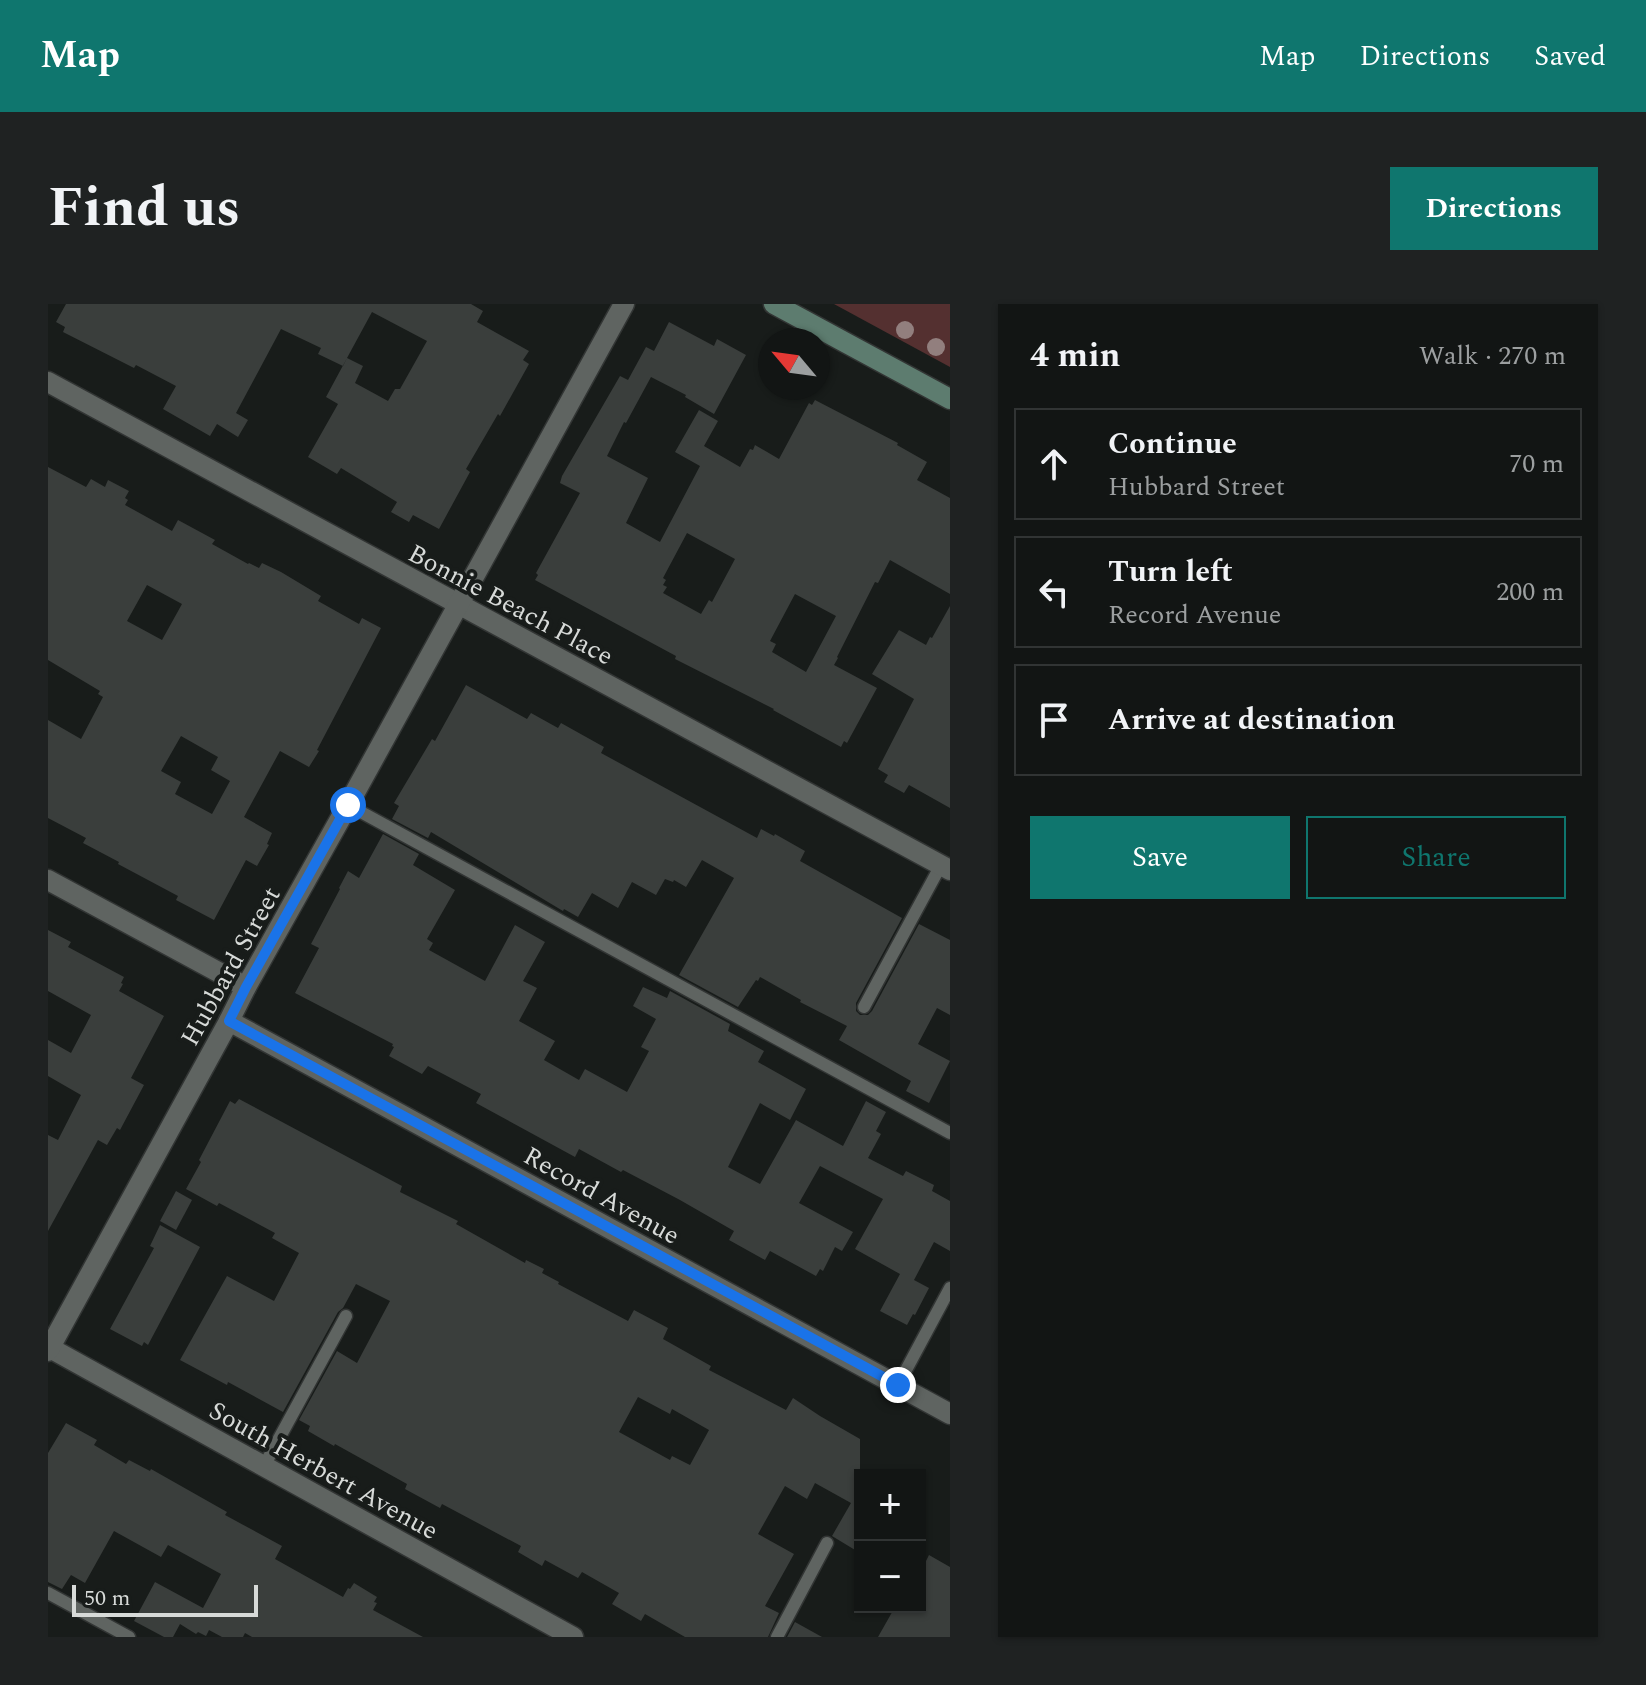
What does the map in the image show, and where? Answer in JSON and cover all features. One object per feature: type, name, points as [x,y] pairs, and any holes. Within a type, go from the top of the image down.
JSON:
[{"type":"main road","points":[[774,304],[950,399]]},
{"type":"street","name":"Hubbard Street","points":[[49,1350],[624,304]]},
{"type":"street","name":"Bonnie Beach Place","points":[[48,382],[945,868]]},
{"type":"street","points":[[48,880],[246,987]]},
{"type":"street","name":"Record Avenue","points":[[229,1021],[950,1414]]},
{"type":"street","name":"South Herbert Avenue","points":[[49,1350],[573,1637]]},
{"type":"lane","points":[[348,805],[950,1133]]},
{"type":"lane","points":[[864,1007],[945,868]]},
{"type":"lane","points":[[898,1385],[950,1288]]},
{"type":"lane","points":[[264,1466],[346,1316]]},
{"type":"lane","points":[[777,1637],[827,1543]]},
{"type":"lane","points":[[48,1593],[129,1637]]},
{"type":"shaded area","points":[[834,304],[950,304],[950,367]]},
{"type":"building","points":[[66,304],[471,304],[483,311],[477,322],[529,351],[523,360],[529,364],[466,469],[470,472],[439,529],[413,515],[409,522],[391,512],[397,502],[341,468],[337,474],[308,457],[338,404],[326,397],[343,366],[318,354],[321,348],[281,329],[236,413],[248,420],[238,437],[217,424],[210,436],[163,409],[176,386],[63,332],[65,327],[56,322]],"holes":[[[372,312],[427,341],[400,389],[395,389],[388,401],[355,383],[363,366],[347,358]]]},
{"type":"building","points":[[669,322],[714,346],[717,339],[746,355],[714,414],[651,377],[607,456],[648,478],[626,523],[660,542],[700,466],[675,452],[699,410],[718,421],[704,446],[740,467],[755,445],[779,459],[809,403],[812,405],[815,400],[898,443],[927,462],[917,480],[950,498],[950,594],[890,560],[878,583],[875,582],[837,657],[834,665],[877,688],[847,743],[844,741],[841,747],[535,580],[580,493],[560,483],[562,476],[620,376],[628,380],[646,347],[654,351]],"holes":[[[687,533],[735,559],[712,602],[709,600],[701,614],[663,593],[667,587],[663,585],[666,580],[663,578]],[[795,594],[836,616],[806,672],[772,652],[776,644],[770,641]]]},
{"type":"building","points":[[48,467],[86,487],[91,479],[105,487],[108,480],[129,491],[125,505],[172,531],[178,520],[215,540],[212,544],[248,564],[259,568],[262,563],[281,572],[321,596],[318,601],[359,624],[362,618],[381,628],[309,767],[280,751],[244,817],[272,833],[269,845],[257,866],[246,860],[214,920],[176,900],[178,896],[83,843],[86,838],[48,818],[48,720],[81,739],[103,697],[98,694],[100,691],[48,660]],"holes":[[[147,585],[182,604],[162,640],[127,621]],[[181,736],[218,757],[211,770],[230,781],[212,814],[175,794],[181,782],[161,771]]]},
{"type":"building","points":[[950,606],[950,808],[909,785],[904,793],[884,782],[888,775],[878,769],[914,699],[872,674],[899,630],[926,645]]},
{"type":"building","points":[[466,685],[527,719],[531,713],[558,728],[561,723],[604,747],[601,753],[757,838],[761,829],[775,834],[805,851],[800,861],[902,918],[856,1003],[856,1011],[860,1015],[868,1015],[872,1011],[919,924],[950,940],[950,1015],[937,1008],[918,1044],[950,1061],[929,1103],[906,1091],[911,1081],[839,1040],[847,1026],[762,978],[756,980],[738,1007],[679,975],[734,878],[702,860],[686,887],[665,879],[656,895],[632,882],[618,908],[592,893],[578,917],[431,832],[428,838],[392,819],[399,806],[394,803],[432,739],[435,741]]},
{"type":"building","points":[[383,834],[419,854],[413,865],[455,890],[427,939],[433,943],[429,950],[485,981],[515,925],[545,942],[523,981],[537,988],[519,1021],[555,1041],[544,1060],[579,1080],[585,1069],[627,1092],[649,1051],[641,1047],[656,1019],[633,1006],[643,987],[667,998],[670,991],[730,1024],[728,1031],[764,1051],[758,1062],[806,1089],[790,1120],[760,1103],[728,1167],[760,1184],[796,1120],[843,1146],[866,1101],[886,1112],[876,1131],[881,1134],[868,1158],[903,1176],[906,1171],[934,1185],[932,1191],[950,1201],[950,1251],[934,1242],[914,1280],[929,1288],[907,1325],[880,1311],[900,1274],[855,1249],[883,1199],[820,1166],[799,1203],[853,1232],[842,1251],[835,1247],[823,1271],[820,1269],[816,1276],[770,1251],[765,1260],[729,1240],[734,1231],[680,1200],[579,1149],[575,1157],[476,1103],[481,1094],[428,1066],[422,1074],[389,1056],[393,1044],[295,993],[319,948],[311,944],[348,871],[359,878]]},
{"type":"building","points":[[48,930],[71,942],[68,947],[124,977],[119,991],[164,1016],[131,1078],[144,1085],[120,1130],[117,1128],[107,1145],[98,1140],[48,1231],[48,1135],[58,1140],[81,1095],[48,1076],[48,1040],[71,1053],[91,1015],[48,991]]},
{"type":"building","points":[[239,1099],[402,1186],[400,1192],[458,1221],[456,1224],[525,1263],[526,1260],[544,1269],[542,1273],[558,1284],[628,1321],[634,1310],[668,1328],[663,1339],[711,1366],[709,1370],[786,1410],[793,1398],[860,1439],[860,1469],[854,1469],[854,1549],[832,1536],[851,1503],[815,1483],[807,1499],[785,1486],[758,1534],[794,1554],[765,1606],[779,1613],[768,1637],[685,1637],[645,1614],[641,1621],[612,1604],[619,1593],[582,1572],[578,1578],[545,1560],[542,1566],[518,1552],[521,1546],[442,1504],[440,1508],[405,1489],[407,1484],[308,1431],[310,1426],[299,1420],[337,1351],[357,1363],[390,1301],[356,1284],[283,1412],[180,1360],[227,1276],[274,1301],[299,1253],[272,1238],[275,1233],[186,1189],[230,1101],[235,1104]],"holes":[[[638,1397],[670,1414],[672,1409],[709,1430],[690,1465],[672,1456],[670,1460],[619,1432]]]},
{"type":"building","points":[[176,1191],[192,1200],[176,1230],[160,1221]]},
{"type":"building","points":[[160,1225],[200,1247],[148,1345],[144,1342],[142,1346],[110,1329],[154,1248],[150,1246]]},
{"type":"building","points":[[66,1423],[97,1440],[94,1445],[126,1464],[129,1460],[151,1469],[282,1546],[275,1559],[343,1597],[354,1583],[377,1597],[373,1610],[423,1637],[252,1637],[245,1633],[243,1637],[222,1637],[209,1630],[206,1636],[196,1634],[180,1624],[173,1637],[164,1637],[134,1621],[155,1582],[203,1608],[221,1574],[168,1545],[161,1557],[114,1531],[85,1583],[71,1575],[62,1589],[48,1582],[48,1453]]},
{"type":"building","points":[[929,1555],[950,1567],[950,1637],[878,1637],[892,1613],[926,1613],[926,1561]]},
{"type":"building","points":[[795,1622],[822,1637],[787,1637]]},
{"type":"route","points":[[348,805],[229,1021],[898,1385]]}]
